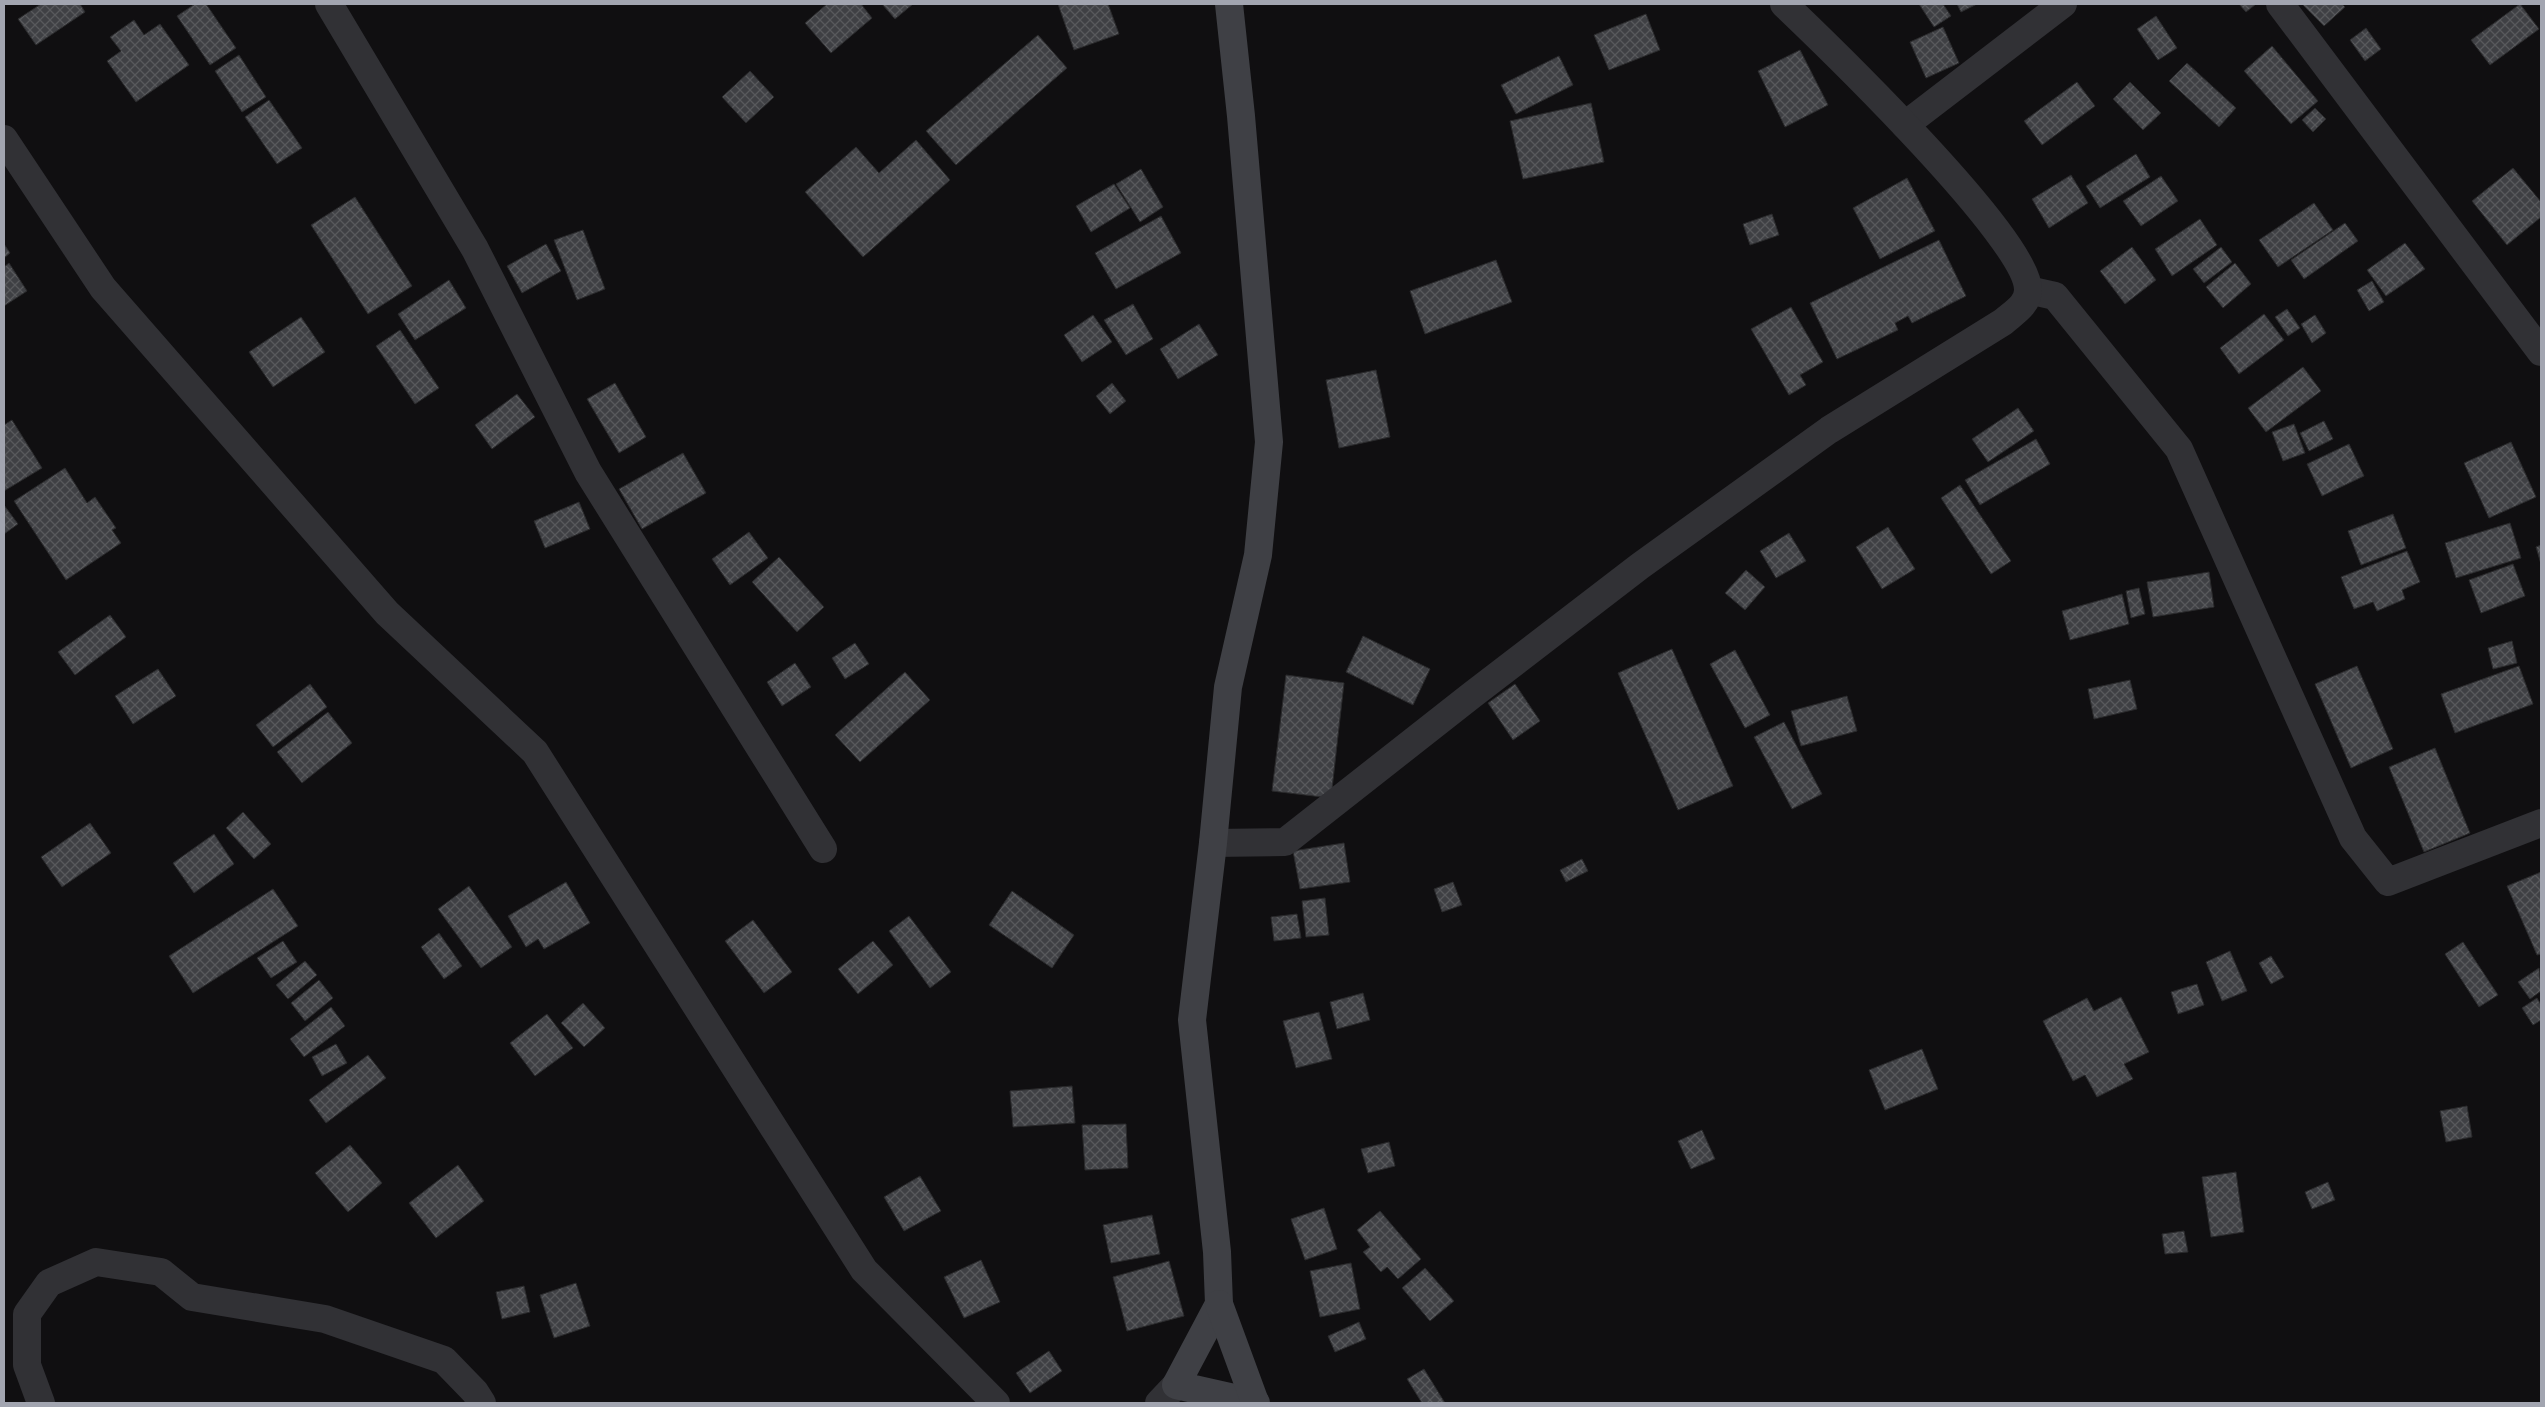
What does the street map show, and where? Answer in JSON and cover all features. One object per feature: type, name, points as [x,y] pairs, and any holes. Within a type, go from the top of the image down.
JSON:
[{"type":"street","points":[[329,4],[475,249],[588,472],[823,849]]},
{"type":"street","points":[[1219,1304],[1167,1394],[1256,1403],[1219,1304],[1217,1252],[1192,1020],[1214,843],[1228,687],[1258,555],[1269,442],[1242,116],[1229,4]]},
{"type":"street","points":[[1214,843],[1285,842],[1640,566],[1829,430],[2003,322],[2024,304],[2028,290],[2019,262],[1975,203],[1854,71],[1784,4]]},
{"type":"street","points":[[1904,126],[2063,4]]},
{"type":"street","points":[[2280,4],[2541,352]]},
{"type":"street","points":[[4,139],[103,288],[387,613],[535,752],[864,1270],[996,1403]]},
{"type":"street","points":[[2028,290],[2056,296],[2179,449],[2353,838],[2388,882],[2541,823]]},
{"type":"street","points":[[41,1403],[27,1366],[27,1314],[49,1282],[96,1262],[161,1272],[192,1297],[325,1319],[444,1360],[475,1392],[482,1403]]},
{"type":"building","points":[[41,4],[80,4],[85,12],[36,45],[18,19]]},
{"type":"building","points":[[195,4],[206,4],[236,48],[210,65],[177,16]]},
{"type":"building","points":[[827,4],[861,4],[872,18],[831,53],[805,23]]},
{"type":"building","points":[[882,4],[913,4],[895,19]]},
{"type":"building","points":[[1058,4],[1108,4],[1119,34],[1074,50]]},
{"type":"building","points":[[1919,4],[1943,4],[1951,16],[1934,27]]},
{"type":"building","points":[[1957,4],[1977,4],[1961,12]]},
{"type":"building","points":[[2239,4],[2256,4],[2246,12]]},
{"type":"building","points":[[2302,4],[2342,4],[2345,7],[2324,26]]},
{"type":"building","points":[[2520,4],[2539,29],[2490,65],[2471,40]]},
{"type":"building","points":[[1646,14],[1660,50],[1609,70],[1594,35]]},
{"type":"building","points":[[2156,16],[2177,48],[2158,60],[2137,29]]},
{"type":"building","points":[[134,20],[144,35],[160,24],[189,65],[136,102],[107,61],[121,51],[110,37]]},
{"type":"building","points":[[1943,27],[1959,63],[1926,78],[1910,42]]},
{"type":"building","points":[[2366,28],[2381,49],[2365,61],[2350,40]]},
{"type":"building","points":[[1038,35],[1067,68],[956,165],[926,131]]},
{"type":"building","points":[[2272,46],[2318,101],[2291,124],[2244,71]]},
{"type":"building","points":[[1800,50],[1828,105],[1785,127],[1758,71]]},
{"type":"building","points":[[239,55],[266,97],[242,112],[215,71]]},
{"type":"building","points":[[1559,56],[1573,85],[1516,114],[1501,85]]},
{"type":"building","points":[[2187,63],[2236,108],[2219,127],[2169,81]]},
{"type":"building","points":[[750,71],[774,97],[746,123],[722,97]]},
{"type":"building","points":[[2077,82],[2095,106],[2042,145],[2024,121]]},
{"type":"building","points":[[2130,82],[2161,113],[2143,130],[2113,99]]},
{"type":"building","points":[[269,100],[302,148],[277,164],[245,117]]},
{"type":"building","points":[[1591,103],[1604,162],[1523,179],[1510,121]]},
{"type":"building","points":[[2315,108],[2326,119],[2313,132],[2302,120]]},
{"type":"building","points":[[916,140],[950,180],[863,257],[805,192],[856,147],[879,173]]},
{"type":"building","points":[[2136,154],[2150,177],[2100,208],[2086,186]]},
{"type":"building","points":[[2513,168],[2541,202],[2541,217],[2507,245],[2472,201]]},
{"type":"building","points":[[1141,169],[1163,207],[1140,222],[1116,184]]},
{"type":"building","points":[[2071,175],[2088,203],[2049,228],[2032,199]]},
{"type":"building","points":[[2161,176],[2178,201],[2141,226],[2123,201]]},
{"type":"building","points":[[1907,178],[1935,231],[1880,259],[1853,208]]},
{"type":"building","points":[[1114,184],[1130,208],[1091,232],[1076,206]]},
{"type":"building","points":[[355,197],[412,286],[368,314],[311,225]]},
{"type":"building","points":[[2314,203],[2333,230],[2278,267],[2259,240]]},
{"type":"building","points":[[1772,214],[1779,235],[1750,245],[1743,224]]},
{"type":"building","points":[[1161,216],[1181,253],[1116,289],[1095,253]]},
{"type":"building","points":[[2200,219],[2217,245],[2172,276],[2155,249]]},
{"type":"building","points":[[2345,223],[2358,241],[2304,279],[2291,260]]},
{"type":"building","points":[[583,230],[605,289],[577,300],[554,240]]},
{"type":"building","points":[[1939,240],[1966,296],[1912,323],[1908,316],[1895,323],[1898,330],[1837,359],[1810,303]]},
{"type":"building","points":[[2405,243],[2425,269],[2386,296],[2367,270]]},
{"type":"building","points":[[4,244],[10,253],[4,258]]},
{"type":"building","points":[[546,244],[561,271],[522,293],[507,266]]},
{"type":"building","points":[[2132,247],[2156,280],[2125,304],[2100,271]]},
{"type":"building","points":[[2221,247],[2232,262],[2204,283],[2193,269]]},
{"type":"building","points":[[1496,260],[1512,302],[1425,334],[1410,291]]},
{"type":"building","points":[[9,263],[27,291],[4,306],[4,267]]},
{"type":"building","points":[[2235,263],[2251,284],[2223,308],[2206,287]]},
{"type":"building","points":[[449,280],[466,308],[415,340],[398,314]]},
{"type":"building","points":[[2372,281],[2384,302],[2369,311],[2357,290]]},
{"type":"building","points":[[1133,304],[1153,339],[1126,355],[1104,320]]},
{"type":"building","points":[[1791,307],[1823,362],[1800,375],[1806,385],[1789,395],[1751,329]]},
{"type":"building","points":[[2287,309],[2300,328],[2288,336],[2275,317]]},
{"type":"building","points":[[2264,314],[2284,340],[2239,374],[2220,348]]},
{"type":"building","points":[[1093,315],[1112,342],[1082,362],[1064,335]]},
{"type":"building","points":[[2315,315],[2326,333],[2312,343],[2301,324]]},
{"type":"building","points":[[301,317],[325,352],[273,387],[249,352]]},
{"type":"building","points":[[1199,324],[1218,355],[1178,379],[1160,349]]},
{"type":"building","points":[[400,330],[439,388],[415,404],[376,346]]},
{"type":"building","points":[[2303,367],[2321,391],[2266,432],[2248,408]]},
{"type":"building","points":[[1376,370],[1390,437],[1339,448],[1326,380]]},
{"type":"building","points":[[615,383],[646,437],[619,453],[587,399]]},
{"type":"building","points":[[1112,383],[1126,401],[1110,414],[1096,396]]},
{"type":"building","points":[[517,394],[535,417],[492,449],[475,425]]},
{"type":"building","points":[[2018,408],[2034,431],[1988,462],[1972,439]]},
{"type":"building","points":[[12,420],[42,468],[4,491],[4,425]]},
{"type":"building","points":[[2324,421],[2333,439],[2309,451],[2300,433]]},
{"type":"building","points":[[2294,424],[2305,453],[2283,461],[2272,432]]},
{"type":"building","points":[[2036,439],[2050,464],[1980,505],[1965,480]]},
{"type":"building","points":[[2511,442],[2536,497],[2489,518],[2464,463]]},
{"type":"building","points":[[2349,444],[2364,476],[2322,496],[2307,464]]},
{"type":"building","points":[[683,453],[706,493],[642,529],[619,489]]},
{"type":"building","points":[[65,468],[87,503],[95,497],[116,528],[112,530],[121,543],[66,580],[14,501]]},
{"type":"building","points":[[1960,485],[2011,561],[1991,574],[1941,498]]},
{"type":"building","points":[[579,502],[590,529],[545,548],[534,521]]},
{"type":"building","points":[[4,505],[18,524],[4,534]]},
{"type":"building","points":[[2393,514],[2406,548],[2361,565],[2348,531]]},
{"type":"building","points":[[2510,523],[2521,558],[2456,578],[2445,543]]},
{"type":"building","points":[[1888,527],[1915,569],[1882,589],[1856,547]]},
{"type":"building","points":[[749,532],[768,558],[730,585],[712,559]]},
{"type":"building","points":[[1789,533],[1806,561],[1776,578],[1760,551]]},
{"type":"building","points":[[2541,545],[2541,564],[2536,547]]},
{"type":"building","points":[[2407,551],[2420,582],[2402,590],[2405,599],[2377,611],[2373,602],[2354,609],[2341,577]]},
{"type":"building","points":[[779,557],[824,607],[797,632],[752,582]]},
{"type":"building","points":[[2513,564],[2525,596],[2481,613],[2469,580]]},
{"type":"building","points":[[1746,570],[1765,587],[1745,610],[1725,593]]},
{"type":"building","points":[[2209,572],[2214,607],[2153,617],[2147,582]]},
{"type":"building","points":[[2139,588],[2145,614],[2131,618],[2126,591]]},
{"type":"building","points":[[2122,594],[2129,624],[2070,640],[2062,611]]},
{"type":"building","points":[[110,615],[126,637],[75,675],[58,652]]},
{"type":"building","points":[[1363,636],[1430,669],[1413,705],[1346,672]]},
{"type":"building","points":[[2512,641],[2517,663],[2493,669],[2488,648]]},
{"type":"building","points":[[855,643],[869,664],[845,679],[832,658]]},
{"type":"building","points":[[1672,649],[1733,786],[1678,810],[1618,673]]},
{"type":"building","points":[[1735,650],[1770,715],[1745,728],[1710,664]]},
{"type":"building","points":[[795,663],[811,687],[782,706],[767,682]]},
{"type":"building","points":[[2357,666],[2393,749],[2351,768],[2315,684]]},
{"type":"building","points":[[2519,666],[2533,704],[2455,733],[2441,694]]},
{"type":"building","points":[[158,669],[176,696],[133,724],[115,696]]},
{"type":"building","points":[[905,672],[930,700],[860,762],[835,735]]},
{"type":"building","points":[[1286,675],[1344,683],[1331,798],[1272,791]]},
{"type":"building","points":[[2130,680],[2137,709],[2094,719],[2088,689]]},
{"type":"building","points":[[310,684],[327,707],[273,747],[256,725]]},
{"type":"building","points":[[1515,684],[1540,721],[1513,740],[1488,703]]},
{"type":"building","points":[[1847,696],[1857,731],[1801,746],[1791,711]]},
{"type":"building","points":[[328,712],[352,743],[302,783],[277,752]]},
{"type":"building","points":[[1784,722],[1822,794],[1792,809],[1754,737]]},
{"type":"building","points":[[2435,748],[2470,833],[2424,852],[2389,767]]},
{"type":"building","points":[[243,812],[271,844],[254,859],[226,828]]},
{"type":"building","points":[[90,823],[111,853],[62,887],[41,857]]},
{"type":"building","points":[[214,834],[234,864],[194,893],[173,863]]},
{"type":"building","points":[[1344,843],[1350,882],[1300,889],[1293,851]]},
{"type":"building","points":[[1582,859],[1588,871],[1566,882],[1560,870]]},
{"type":"building","points":[[2541,872],[2541,954],[2537,955],[2507,886]]},
{"type":"building","points":[[566,882],[590,923],[544,949],[538,939],[526,947],[508,916]]},
{"type":"building","points":[[1453,882],[1462,905],[1442,912],[1434,889]]},
{"type":"building","points":[[469,886],[512,947],[481,968],[438,909]]},
{"type":"building","points":[[273,889],[298,926],[193,993],[169,956]]},
{"type":"building","points":[[1012,891],[1074,935],[1052,968],[989,925]]},
{"type":"building","points":[[1325,898],[1329,935],[1306,937],[1302,901]]},
{"type":"building","points":[[1297,914],[1301,938],[1274,941],[1271,917]]},
{"type":"building","points":[[909,916],[951,972],[930,988],[889,931]]},
{"type":"building","points":[[753,920],[792,972],[764,993],[725,941]]},
{"type":"building","points":[[439,933],[462,966],[444,979],[421,947]]},
{"type":"building","points":[[283,941],[297,962],[271,978],[257,958]]},
{"type":"building","points":[[873,941],[893,965],[858,994],[838,969]]},
{"type":"building","points":[[2463,942],[2498,995],[2479,1007],[2445,954]]},
{"type":"building","points":[[2230,951],[2247,991],[2222,1001],[2206,962]]},
{"type":"building","points":[[2271,956],[2284,977],[2271,984],[2259,963]]},
{"type":"building","points":[[305,961],[317,975],[288,999],[276,985]]},
{"type":"building","points":[[2539,968],[2541,991],[2530,999],[2518,982]]},
{"type":"building","points":[[319,980],[333,998],[305,1021],[291,1003]]},
{"type":"building","points":[[2197,984],[2204,1005],[2178,1014],[2171,992]]},
{"type":"building","points":[[1363,993],[1370,1020],[1337,1029],[1330,1002]]},
{"type":"building","points":[[2121,997],[2149,1052],[2124,1064],[2133,1079],[2097,1097],[2085,1075],[2073,1081],[2043,1021],[2087,998],[2094,1011]]},
{"type":"building","points":[[2537,998],[2541,1005],[2541,1020],[2533,1025],[2522,1008]]},
{"type":"building","points":[[583,1003],[605,1028],[584,1047],[561,1023]]},
{"type":"building","points":[[331,1007],[345,1026],[304,1057],[290,1039]]},
{"type":"building","points":[[1319,1012],[1332,1059],[1296,1068],[1283,1021]]},
{"type":"building","points":[[547,1014],[573,1048],[535,1076],[510,1043]]},
{"type":"building","points":[[336,1044],[347,1063],[322,1076],[312,1057]]},
{"type":"building","points":[[1922,1049],[1938,1089],[1885,1110],[1869,1070]]},
{"type":"building","points":[[368,1055],[386,1078],[326,1123],[309,1100]]},
{"type":"building","points":[[1072,1086],[1075,1123],[1013,1127],[1010,1091]]},
{"type":"building","points":[[2467,1106],[2472,1137],[2446,1142],[2440,1111]]},
{"type":"building","points":[[1126,1124],[1128,1168],[1085,1170],[1082,1125]]},
{"type":"building","points":[[1702,1130],[1715,1159],[1691,1169],[1678,1141]]},
{"type":"building","points":[[1389,1142],[1395,1166],[1368,1173],[1361,1149]]},
{"type":"building","points":[[350,1145],[382,1183],[348,1212],[315,1173]]},
{"type":"building","points":[[458,1165],[484,1201],[436,1238],[409,1203]]},
{"type":"building","points":[[2236,1172],[2244,1232],[2211,1237],[2202,1177]]},
{"type":"building","points":[[920,1176],[941,1211],[904,1231],[884,1197]]},
{"type":"building","points":[[2328,1182],[2335,1200],[2312,1209],[2305,1192]]},
{"type":"building","points":[[1324,1208],[1337,1249],[1305,1260],[1291,1219]]},
{"type":"building","points":[[1380,1211],[1421,1259],[1398,1279],[1387,1267],[1381,1272],[1363,1252],[1370,1247],[1357,1230]]},
{"type":"building","points":[[1152,1215],[1160,1254],[1111,1263],[1103,1225]]},
{"type":"building","points":[[2184,1231],[2188,1252],[2165,1254],[2162,1234]]},
{"type":"building","points":[[981,1260],[1000,1302],[964,1318],[944,1277]]},
{"type":"building","points":[[1169,1261],[1184,1316],[1127,1331],[1113,1277]]},
{"type":"building","points":[[1351,1263],[1360,1309],[1320,1317],[1310,1271]]},
{"type":"building","points":[[1425,1268],[1454,1301],[1430,1321],[1402,1288]]},
{"type":"building","points":[[576,1283],[590,1326],[554,1338],[540,1295]]},
{"type":"building","points":[[524,1286],[530,1312],[502,1319],[496,1292]]},
{"type":"building","points":[[1359,1322],[1366,1339],[1335,1352],[1328,1336]]},
{"type":"building","points":[[1049,1351],[1062,1371],[1030,1393],[1016,1373]]},
{"type":"building","points":[[1424,1369],[1445,1403],[1422,1403],[1407,1379]]}]
